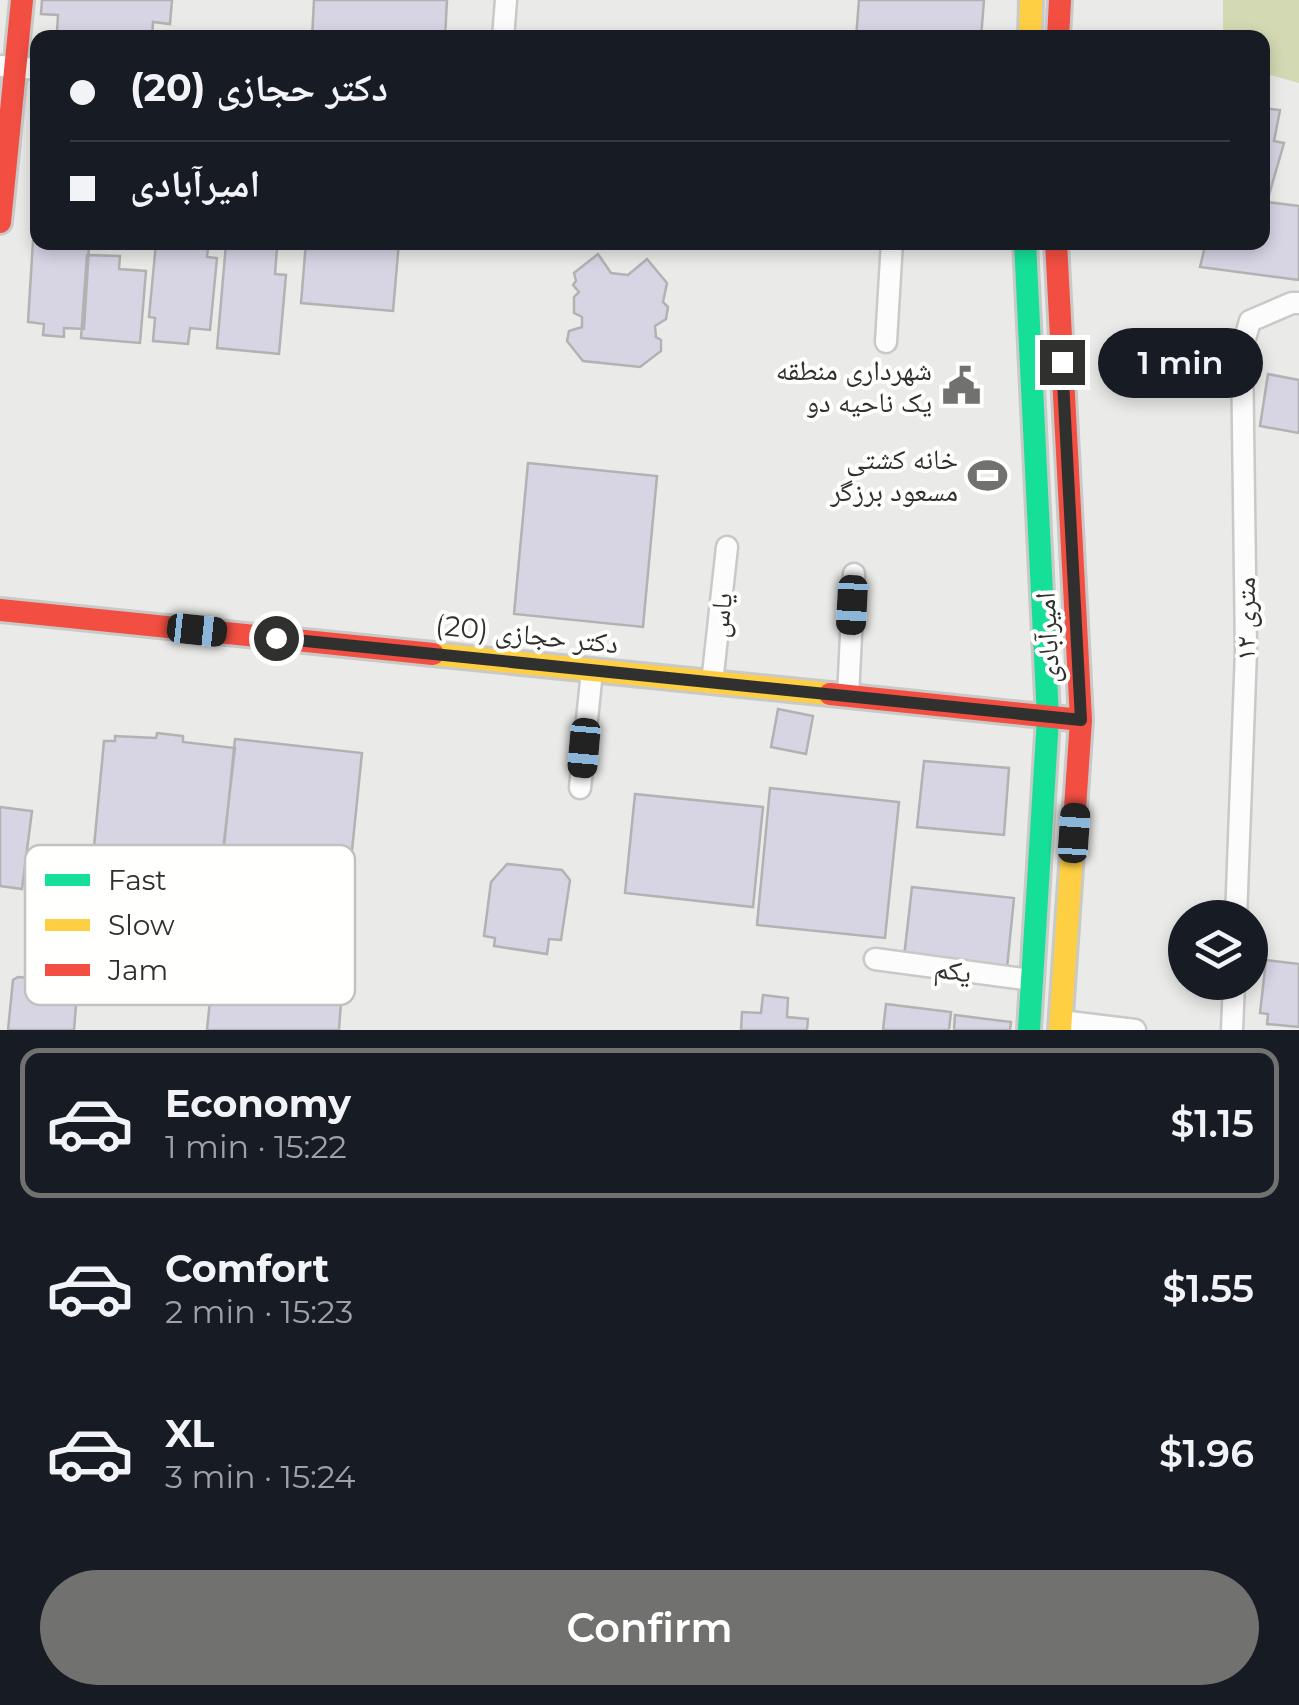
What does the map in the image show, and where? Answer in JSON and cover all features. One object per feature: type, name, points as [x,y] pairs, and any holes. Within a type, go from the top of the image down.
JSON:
[{"type":"street","points":[[0,222],[22,0]]},
{"type":"street","points":[[504,30],[506,0]]},
{"type":"street","points":[[1030,30],[1031,0]]},
{"type":"street","points":[[1058,30],[1060,0]]},
{"type":"street","points":[[886,342],[892,250]]},
{"type":"street","name":"امیرآبادی","points":[[1024,250],[1048,718],[1029,1024]]},
{"type":"street","name":"امیرآبادی","points":[[1056,250],[1081,720],[1060,1026]]},
{"type":"street","name":"۱۲ متری","points":[[1237,900],[1246,651],[1242,349],[1250,321],[1299,303]]},
{"type":"street","name":"یاس","points":[[712,683],[727,547]]},
{"type":"street","points":[[848,697],[854,574]]},
{"type":"street","name":"دکتر حجازی (20)","points":[[0,610],[1081,720]]},
{"type":"street","points":[[580,788],[592,670]]},
{"type":"street","name":"یکم","points":[[875,959],[1031,980]]},
{"type":"street","points":[[1232,1030],[1233,1000]]},
{"type":"street","points":[[1029,1024],[1135,1030]]},
{"type":"green space","points":[[1223,0],[1299,0],[1299,83],[1270,75],[1270,30],[1223,30]]},
{"type":"building","points":[[42,0],[172,0],[170,24],[153,22],[152,30],[57,30],[58,15],[41,14]]},
{"type":"building","points":[[314,0],[447,0],[445,30],[312,30]]},
{"type":"building","points":[[859,0],[984,0],[982,30],[857,30]]},
{"type":"building","points":[[1270,109],[1280,110],[1274,141],[1284,143],[1270,192]]},
{"type":"building","points":[[1270,202],[1299,206],[1299,280],[1200,267],[1204,250],[1270,250]]},
{"type":"building","points":[[32,250],[89,250],[84,329],[64,328],[64,337],[43,335],[44,324],[28,322]]},
{"type":"building","points":[[155,250],[208,250],[207,257],[217,258],[210,330],[190,328],[188,344],[153,341],[155,318],[149,317]]},
{"type":"building","points":[[225,250],[277,250],[275,274],[286,275],[279,354],[217,348]]},
{"type":"building","points":[[305,250],[398,250],[393,311],[301,303]]},
{"type":"building","points":[[598,254],[611,273],[628,275],[647,259],[667,283],[663,302],[668,307],[666,319],[655,326],[661,351],[640,367],[583,361],[567,341],[569,331],[582,327],[582,317],[574,313],[574,297],[579,292],[573,285],[574,273]]},
{"type":"building","points":[[87,255],[120,256],[119,269],[146,271],[140,343],[81,338]]},
{"type":"building","points":[[1268,374],[1299,380],[1299,433],[1260,426]]},
{"type":"building","points":[[528,463],[657,476],[643,627],[514,614]]},
{"type":"building","points":[[778,709],[813,716],[806,754],[771,747]]},
{"type":"building","points":[[157,733],[183,736],[183,742],[235,748],[224,845],[94,845],[104,741],[115,741],[115,736],[156,738]]},
{"type":"building","points":[[235,739],[362,753],[353,845],[224,845]]},
{"type":"building","points":[[924,761],[1009,768],[1004,835],[917,827]]},
{"type":"building","points":[[770,788],[899,802],[885,938],[757,925]]},
{"type":"building","points":[[635,794],[763,807],[753,907],[625,893]]},
{"type":"building","points":[[0,807],[32,811],[22,889],[0,886]]},
{"type":"building","points":[[507,864],[562,870],[570,880],[561,940],[549,939],[547,954],[494,946],[495,938],[484,936],[491,882]]},
{"type":"building","points":[[912,887],[1014,898],[1007,968],[904,957]]},
{"type":"building","points":[[1268,960],[1299,964],[1299,1027],[1267,1024],[1268,1014],[1260,1013],[1261,1000],[1268,1000]]},
{"type":"building","points":[[25,978],[25,1005],[76,1005],[74,1030],[8,1030],[13,980]]},
{"type":"building","points":[[763,995],[788,998],[787,1017],[808,1019],[807,1030],[741,1030],[742,1012],[761,1013]]},
{"type":"building","points":[[886,1004],[951,1012],[949,1030],[883,1030]]},
{"type":"building","points":[[210,1005],[341,1005],[339,1030],[207,1030]]},
{"type":"building","points":[[955,1015],[1011,1022],[1010,1030],[954,1030]]},
{"type":"traffic: fast","points":[[1025,250],[1048,718],[1029,1030]]},
{"type":"traffic: slow","points":[[1030,30],[1031,0]]},
{"type":"traffic: slow","points":[[433,654],[830,694]]},
{"type":"traffic: slow","points":[[1060,1030],[1075,808]]},
{"type":"traffic: jam","points":[[0,222],[22,0]]},
{"type":"traffic: jam","points":[[1058,30],[1060,0]]},
{"type":"traffic: jam","points":[[1056,250],[1081,720],[1075,808]]},
{"type":"traffic: jam","points":[[0,610],[433,654]]},
{"type":"traffic: jam","points":[[830,694],[1081,720]]},
{"type":"place","name":"شهرداری منطقه یک ناحیه دو","points":[[962,386]]},
{"type":"place","name":"خانه کشتی مسعود برزگر","points":[[988,475]]},
{"type":"route","points":[[276,638],[1081,720],[1062,362]]}]
